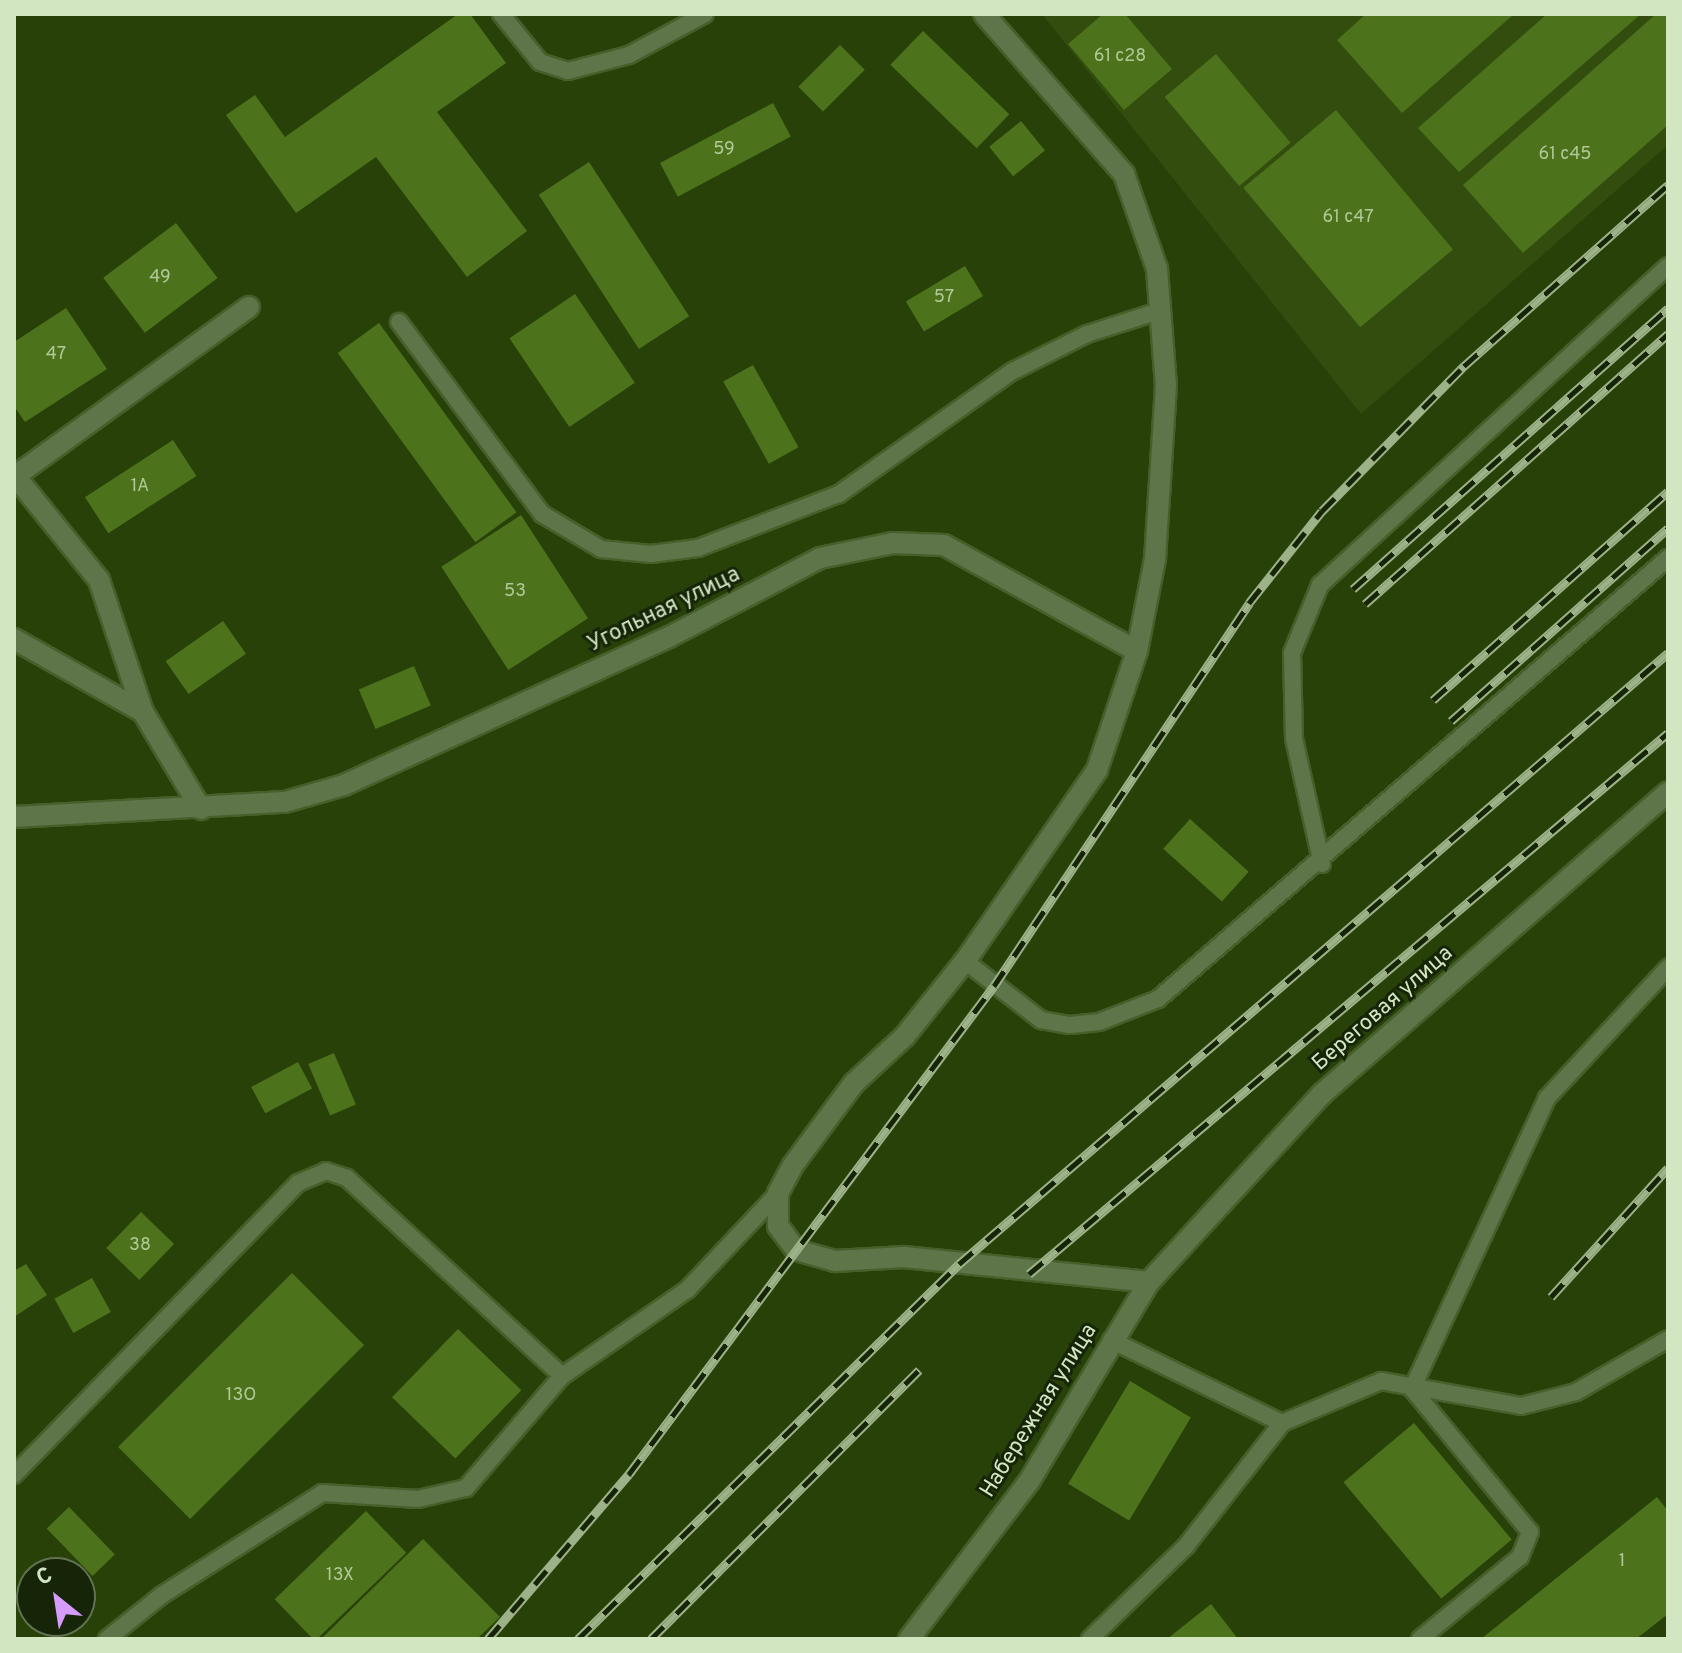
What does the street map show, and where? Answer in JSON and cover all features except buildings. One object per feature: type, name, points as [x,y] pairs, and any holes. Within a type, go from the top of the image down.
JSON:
[{"type":"street","points":[[984,14],[1124,174],[1157,269],[1164,417],[1155,559],[1137,651],[1097,770],[965,961],[905,1036],[854,1083],[778,1193],[778,1226],[796,1250],[835,1261],[904,1257],[1149,1282]]},
{"type":"street","points":[[201,809],[143,712],[99,580],[14,476],[249,307]]},
{"type":"street","name":"Угольная улица","points":[[14,817],[285,802],[344,785],[669,637],[820,558],[893,543],[944,545],[1137,651]]},
{"type":"street","points":[[14,639],[143,712]]},
{"type":"street","name":"Береговая улица","points":[[1149,1282],[1322,1094],[1668,792]]},
{"type":"street","name":"Набережная улица","points":[[909,1639],[1030,1480],[1111,1340],[1149,1282]]},
{"type":"lane","points":[[501,14],[540,62],[568,71],[629,55],[705,14]]},
{"type":"lane","points":[[1322,864],[1294,739],[1292,653],[1320,585],[1668,266]]},
{"type":"lane","points":[[399,322],[542,514],[601,549],[651,554],[698,548],[839,494],[1013,371],[1087,334],[1159,311]]},
{"type":"lane","points":[[965,961],[1041,1020],[1099,1022],[1158,999],[1322,864],[1668,558]]},
{"type":"lane","points":[[1412,1389],[1547,1098],[1668,968]]},
{"type":"lane","points":[[14,1475],[298,1183],[326,1171],[347,1178],[562,1376]]},
{"type":"lane","points":[[107,1639],[162,1595],[322,1493],[418,1499],[466,1488],[562,1376],[688,1289],[778,1193]]},
{"type":"lane","points":[[1090,1639],[1186,1546],[1282,1423],[1381,1381],[1412,1389],[1521,1406],[1576,1392],[1668,1339]]},
{"type":"lane","points":[[1111,1340],[1282,1423]]},
{"type":"lane","points":[[1412,1389],[1530,1532],[1520,1557],[1420,1639]]},
{"type":"shaded area","points":[[1042,14],[1668,14],[1668,145],[1361,414]]},
{"type":"railway","points":[[488,1639],[629,1474],[994,986],[1249,603],[1322,511],[1464,366],[1668,185]]},
{"type":"railway","points":[[1353,589],[1668,308]]},
{"type":"railway","points":[[1365,604],[1668,334]]},
{"type":"railway","points":[[1433,700],[1668,491]]},
{"type":"railway","points":[[1451,721],[1668,528]]},
{"type":"railway","points":[[578,1639],[959,1264],[1668,653]]},
{"type":"railway","points":[[1029,1274],[1668,733]]},
{"type":"railway","points":[[1551,1297],[1668,1168]]},
{"type":"railway","points":[[651,1639],[919,1370]]}]
